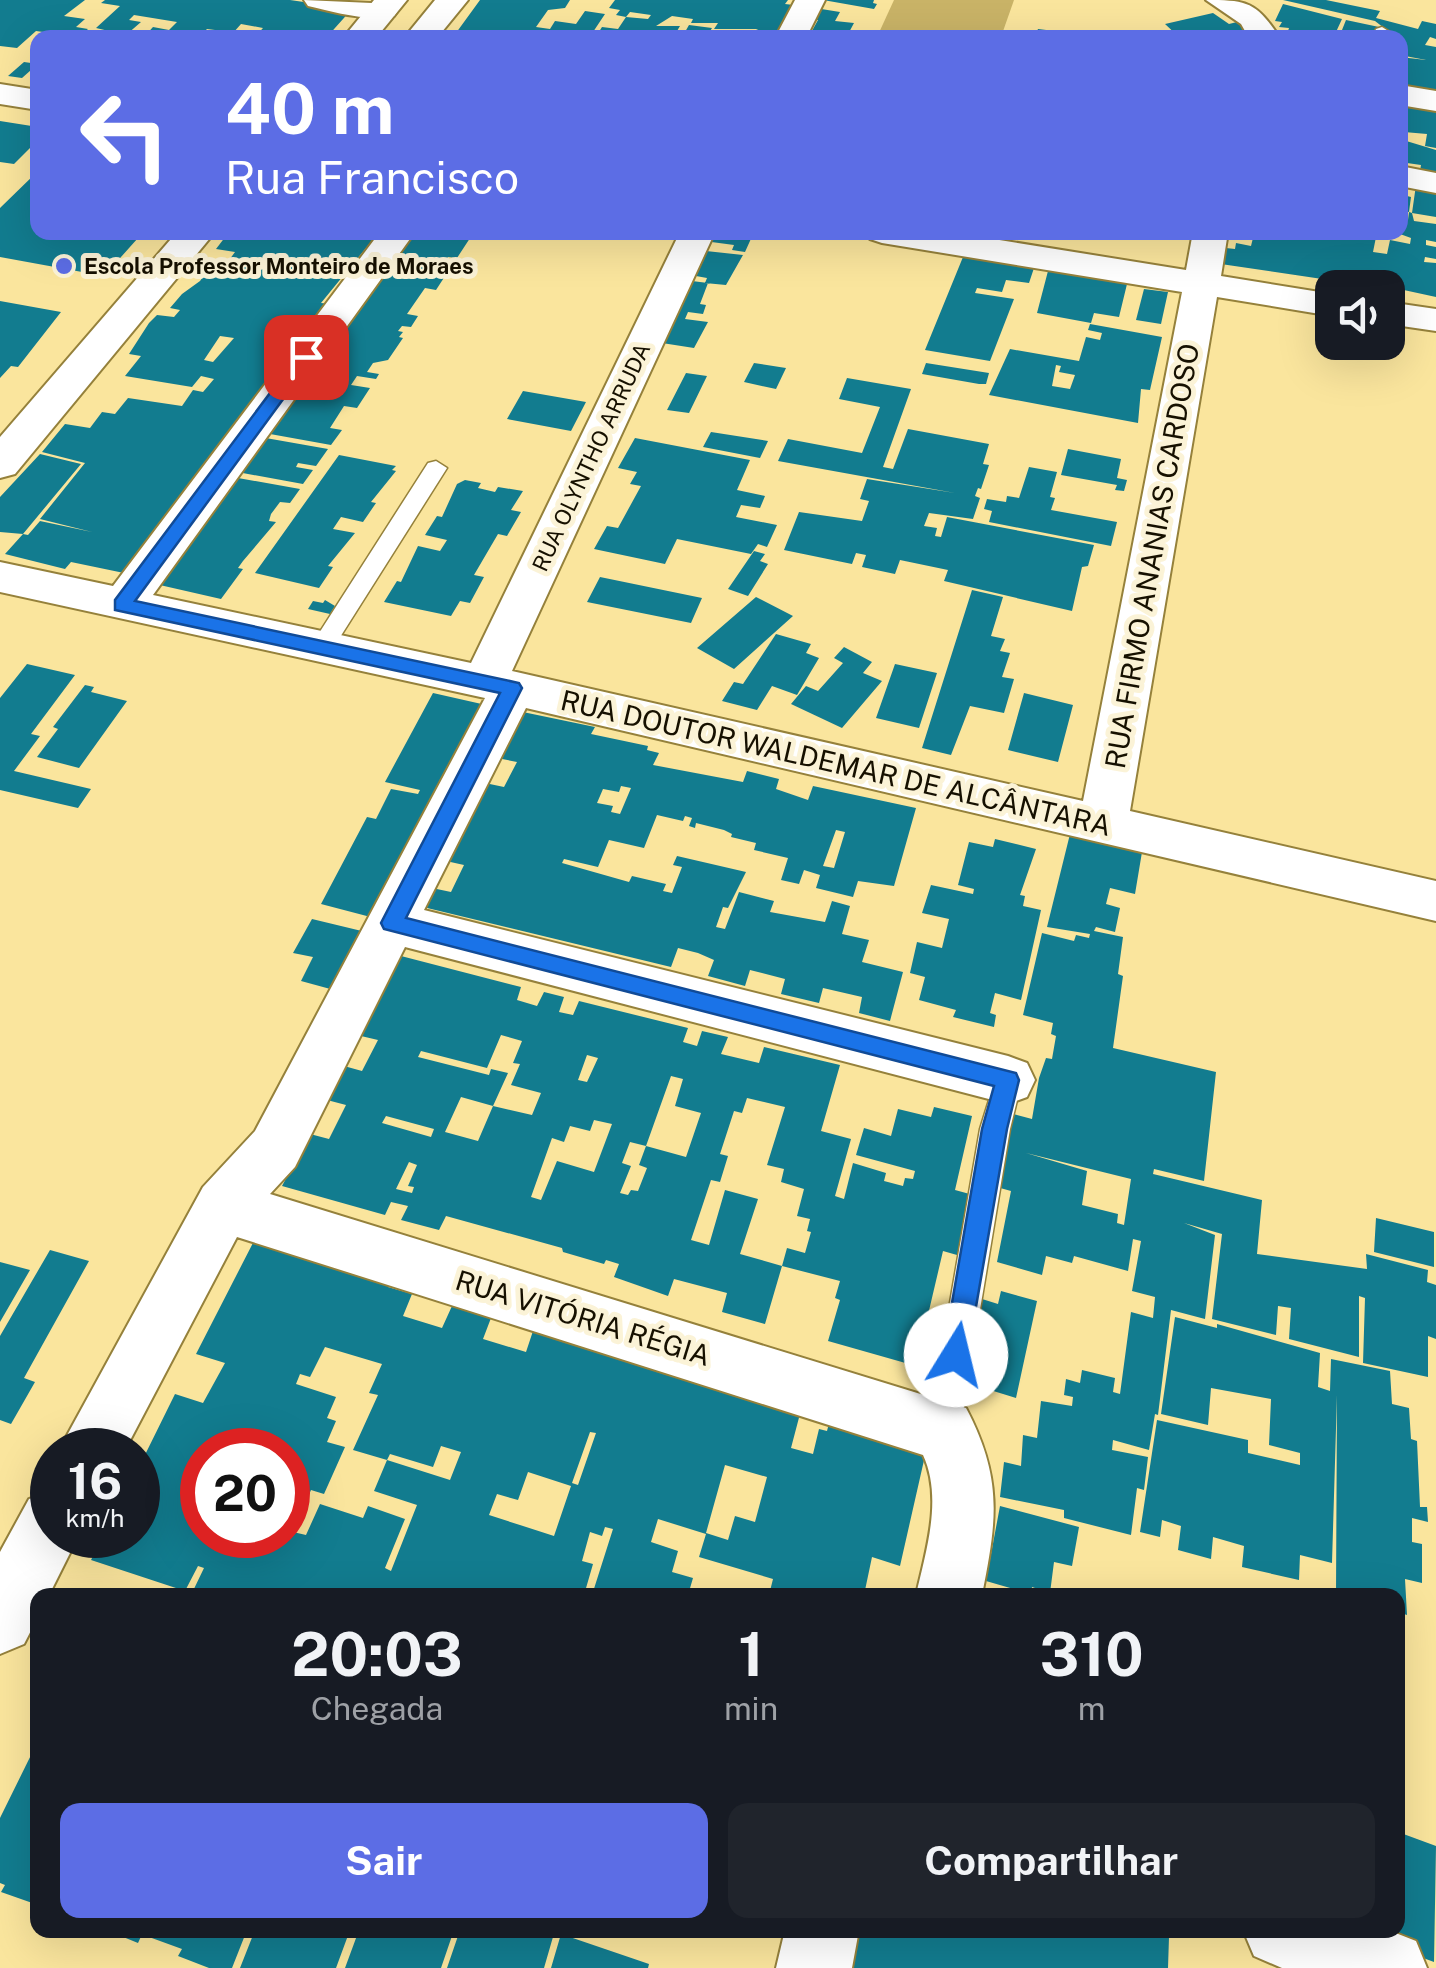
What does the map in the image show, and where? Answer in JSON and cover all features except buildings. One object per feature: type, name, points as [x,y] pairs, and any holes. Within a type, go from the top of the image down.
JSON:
[{"type":"street","points":[[319,0],[387,5]]},
{"type":"street","points":[[427,30],[452,0]]},
{"type":"street","points":[[794,30],[810,0]]},
{"type":"street","points":[[1221,0],[1252,18],[1260,30]]},
{"type":"street","points":[[366,30],[387,5]]},
{"type":"street","points":[[0,94],[30,99]]},
{"type":"street","points":[[1408,97],[1436,102]]},
{"type":"street","points":[[1408,177],[1436,182]]},
{"type":"street","points":[[0,464],[190,240]]},
{"type":"street","points":[[122,605],[392,240]]},
{"type":"street","name":"RUA OLYNTHO ARRUDA","points":[[103,1428],[223,1206],[274,1149],[392,923],[694,240]]},
{"type":"street","points":[[929,240],[1315,303]]},
{"type":"street","name":"RUA FIRMO ANANIAS CARDOSO","points":[[1103,826],[1210,240]]},
{"type":"street","points":[[1405,315],[1436,320]]},
{"type":"street","name":"RUA DOUTOR WALDEMAR DE ALCÂNTARA","points":[[0,577],[498,685],[1436,902]]},
{"type":"street","points":[[392,923],[1008,1080]]},
{"type":"street","name":"RUA VITÓRIA RÉGIA","points":[[223,1206],[944,1430]]},
{"type":"street","points":[[944,1430],[960,1456],[964,1492],[962,1530],[950,1588]]},
{"type":"street","points":[[11,1610],[35,1558]]},
{"type":"street","points":[[814,1968],[820,1938]]},
{"type":"street","points":[[1303,1938],[1389,1968]]},
{"type":"lane","points":[[322,647],[436,468]]},
{"type":"lane","points":[[944,1430],[994,1129],[1008,1080]]},
{"type":"shaded area","points":[[894,0],[1014,0],[1003,30],[880,30]]},
{"type":"place","name":"Escola Professor Monteiro de Moraes","points":[[64,266]]},
{"type":"route","points":[[306,357],[122,605],[512,688],[392,923],[1008,1080],[994,1129],[956,1355]]}]
